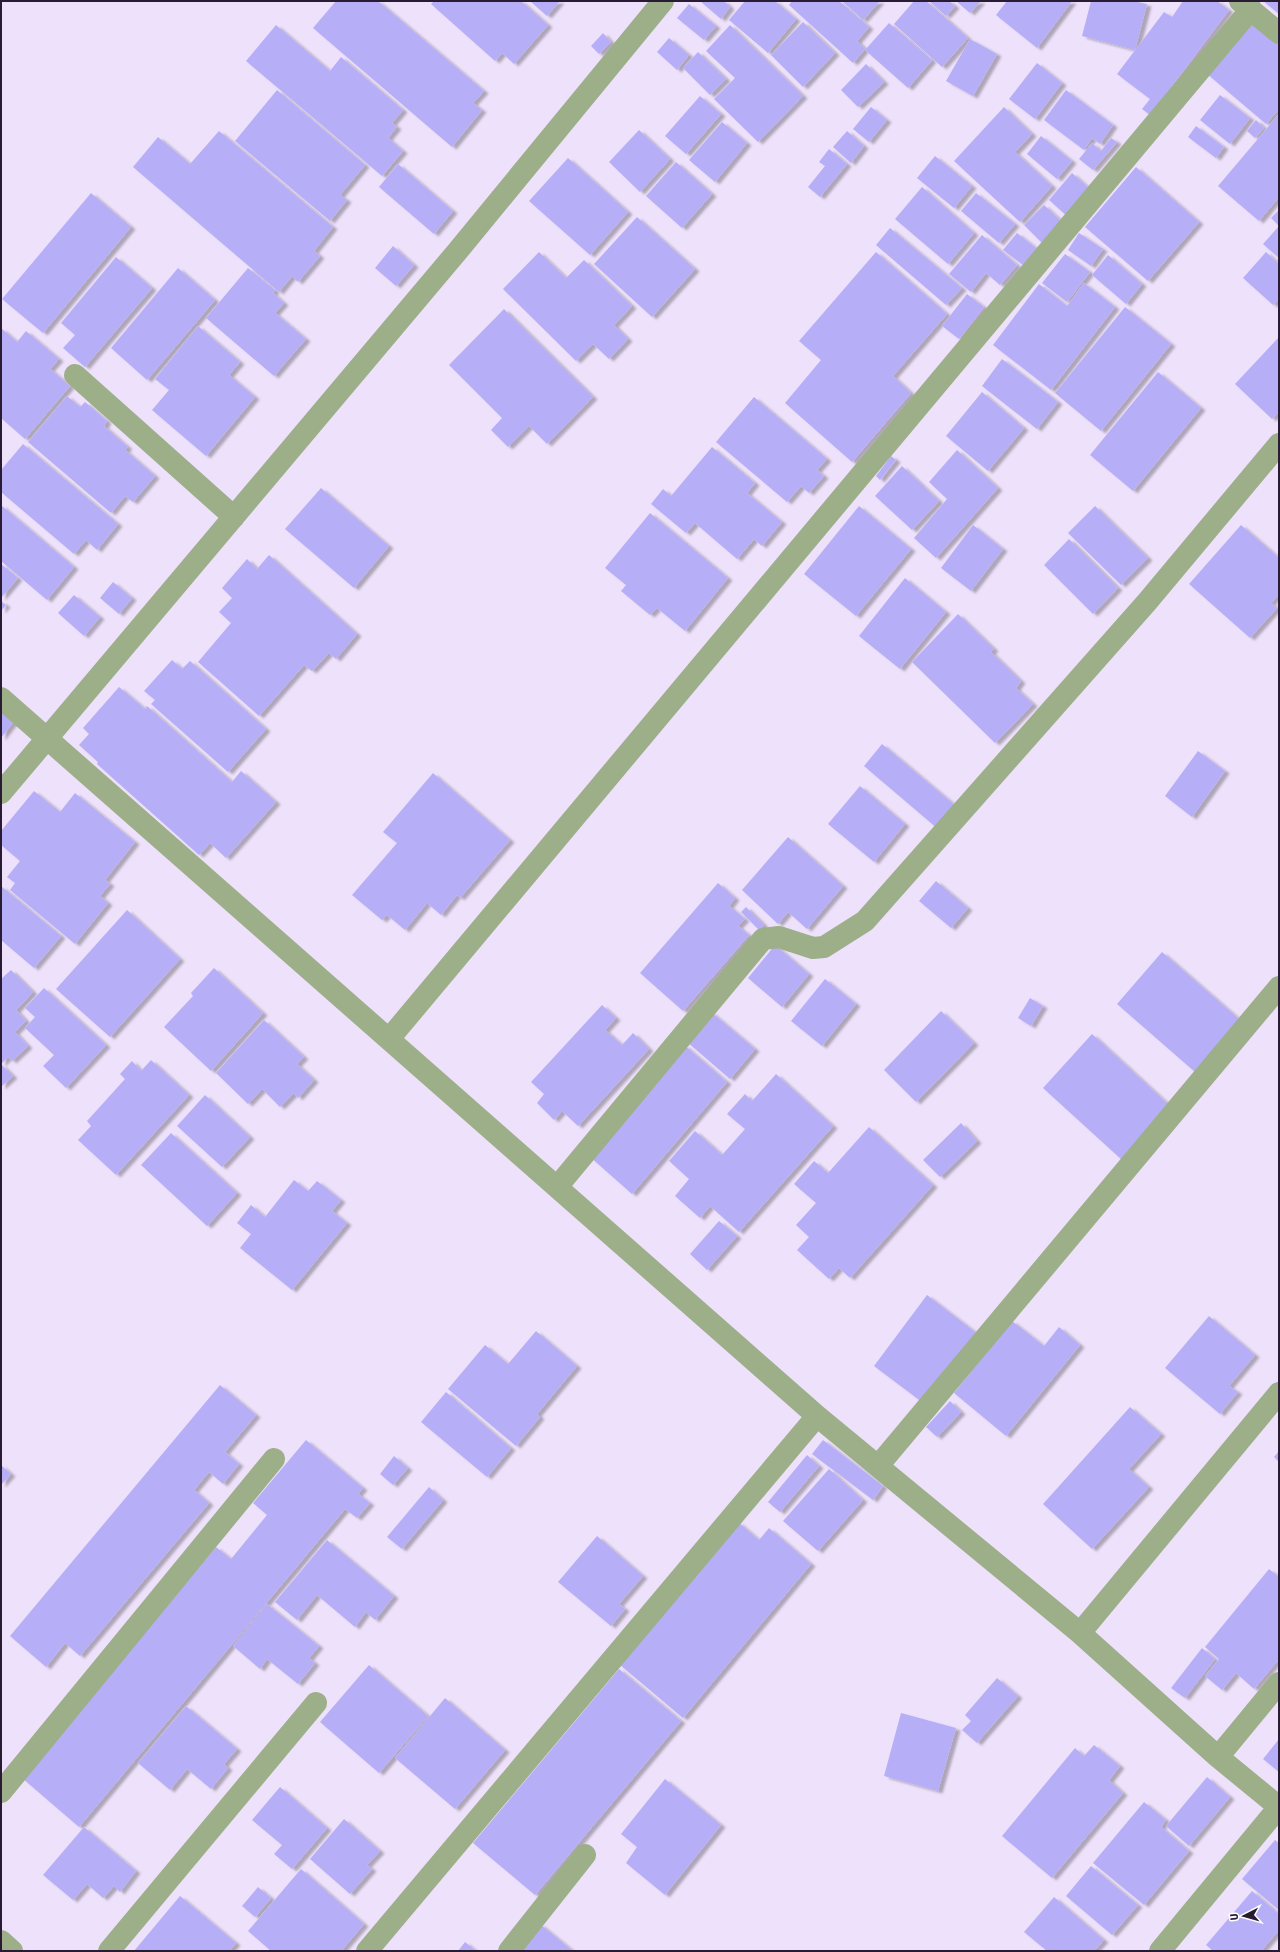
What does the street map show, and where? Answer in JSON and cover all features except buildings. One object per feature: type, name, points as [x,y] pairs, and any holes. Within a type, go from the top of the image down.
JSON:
[{"type":"street","points":[[1,794],[456,253],[663,1]]},
{"type":"street","points":[[389,1039],[1246,5],[1279,33]]},
{"type":"street","points":[[75,375],[234,518]]},
{"type":"street","points":[[557,1186],[763,939],[779,936],[813,948],[824,947],[865,922],[1147,602],[1279,444]]},
{"type":"street","points":[[1,698],[817,1416],[1080,1633],[1218,1756],[1279,1807],[1160,1951]]},
{"type":"street","points":[[878,1466],[1279,987]]},
{"type":"street","points":[[1080,1633],[1279,1393]]},
{"type":"street","points":[[367,1951],[817,1416]]},
{"type":"street","points":[[1,1792],[274,1459]]},
{"type":"street","points":[[1218,1756],[1279,1683]]},
{"type":"street","points":[[109,1951],[316,1703]]},
{"type":"street","points":[[509,1951],[585,1855]]},
{"type":"street","points":[[1,1941],[12,1951]]}]
